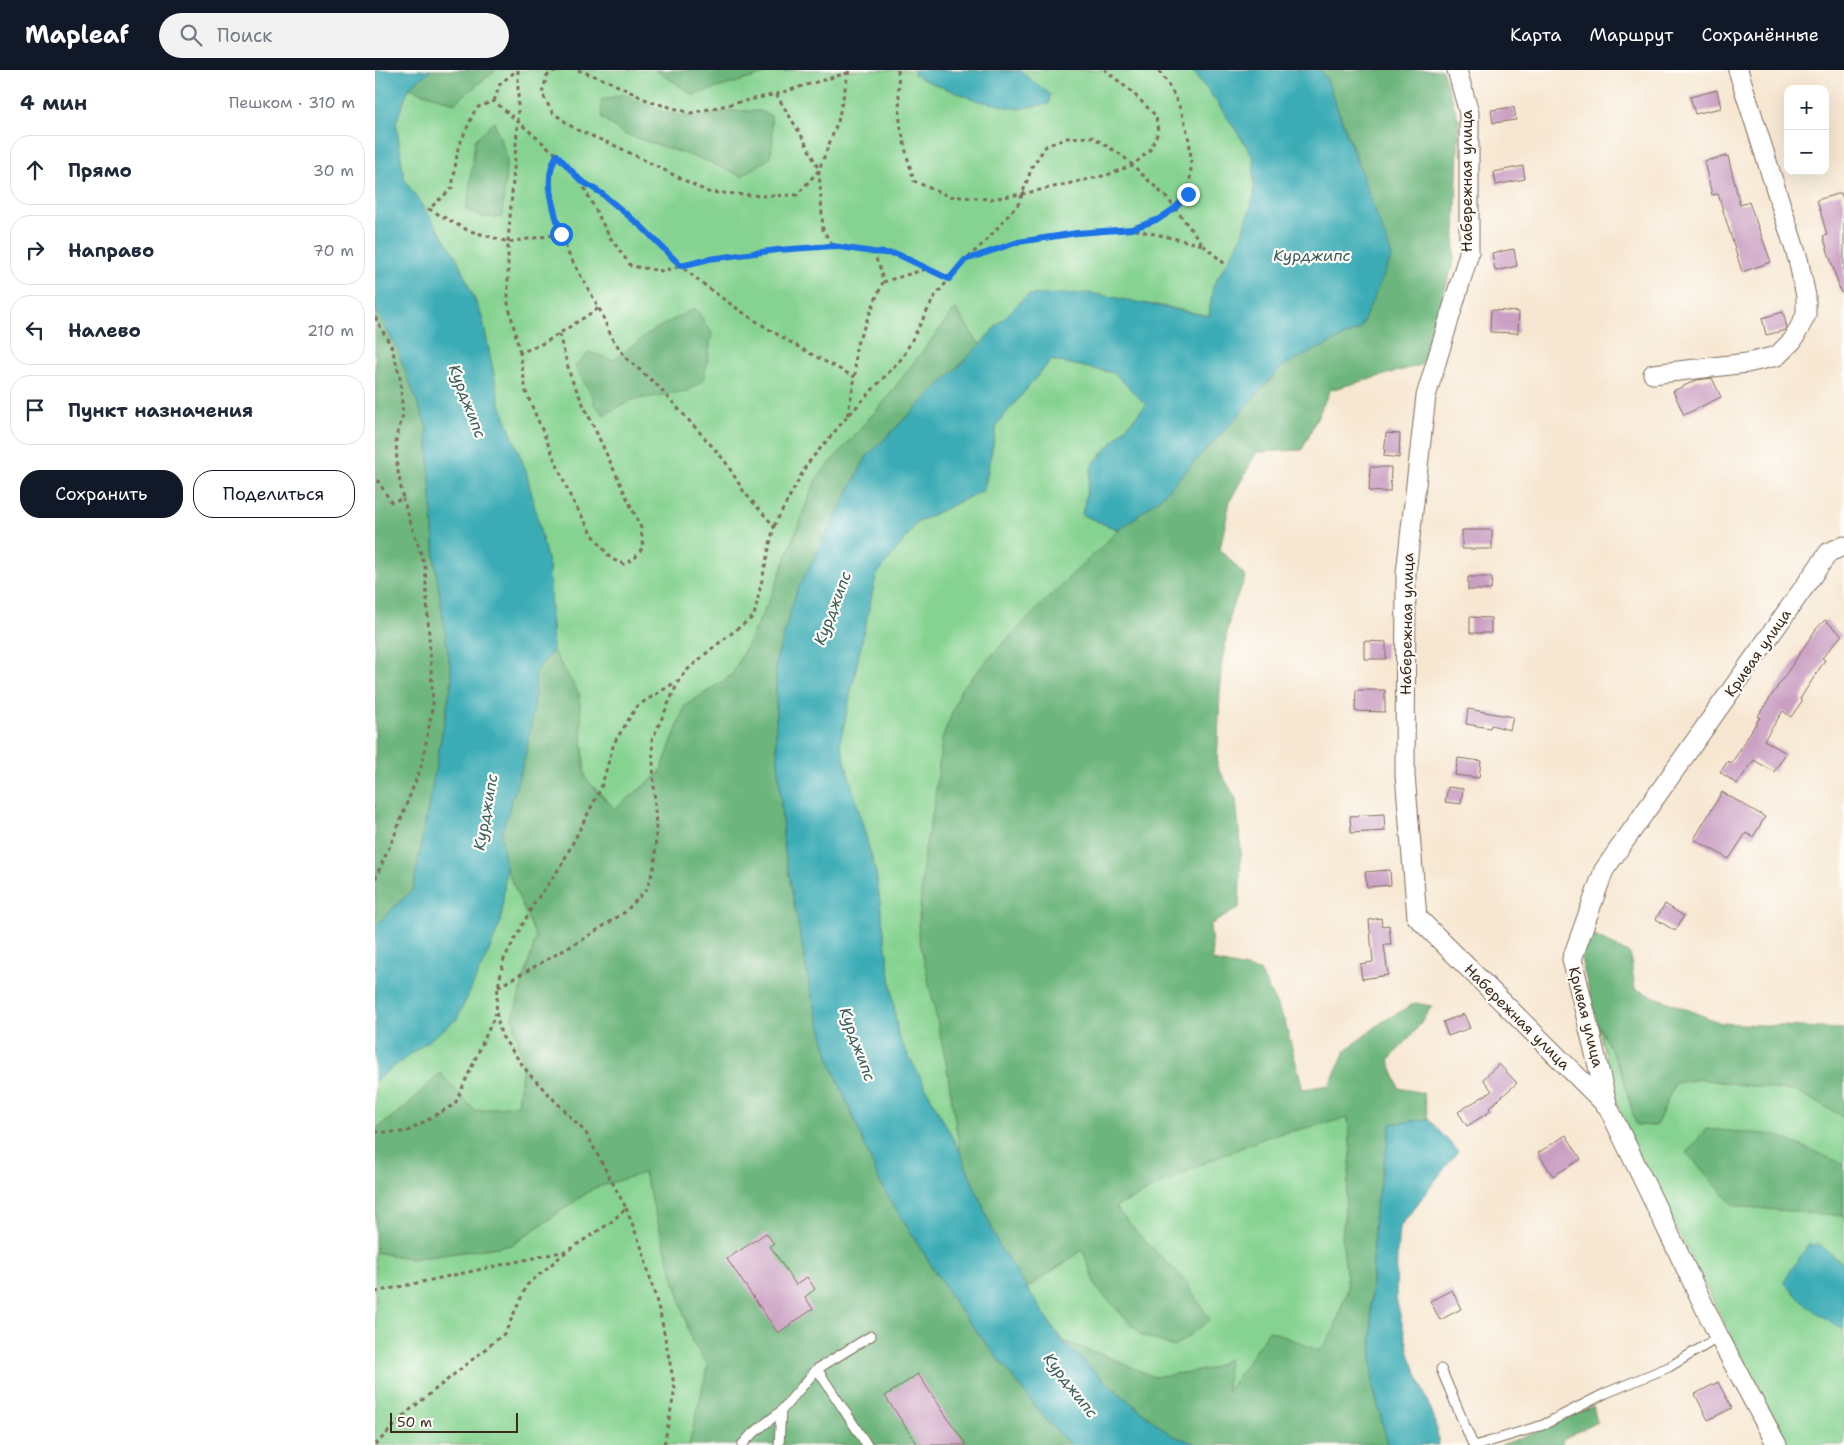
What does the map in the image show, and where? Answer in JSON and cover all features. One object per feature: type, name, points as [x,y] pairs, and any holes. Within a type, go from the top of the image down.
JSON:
[{"type":"street","name":"Набережная улица","points":[[1457,70],[1469,113],[1469,253],[1426,396],[1406,573],[1405,775],[1417,917],[1608,1108]]},
{"type":"street","points":[[1653,374],[1747,363],[1777,356],[1793,340],[1806,315],[1806,296],[1798,259],[1738,70]]},
{"type":"street","name":"Кривая улица","points":[[1773,1443],[1719,1337],[1608,1108],[1572,959],[1604,870],[1829,552],[1844,546]]},
{"type":"lane","points":[[742,1445],[750,1436],[781,1411],[817,1368],[871,1336]]},
{"type":"lane","points":[[1478,1445],[1543,1425],[1606,1393],[1669,1367],[1719,1337]]},
{"type":"lane","points":[[817,1368],[867,1445]]},
{"type":"lane","points":[[1441,1369],[1473,1445]]},
{"type":"lane","points":[[779,1445],[781,1411]]},
{"type":"path","points":[[518,70],[500,84],[494,101],[476,108],[458,148],[452,188],[429,209],[467,230],[508,242],[561,234]]},
{"type":"path","points":[[518,70],[518,120],[508,242],[508,303],[520,353],[525,392],[571,498],[593,535],[611,559],[623,564],[635,558],[643,547],[641,528],[571,378],[559,334]]},
{"type":"path","points":[[556,70],[547,76],[542,93],[552,112],[575,129],[618,147],[708,192],[764,196],[797,195],[819,170],[838,121],[848,72],[775,94],[691,113],[651,102],[608,81],[578,70]]},
{"type":"path","points":[[898,70],[900,124],[914,181],[948,196],[991,199],[1107,175],[1133,165],[1150,150],[1158,132],[1156,116],[1133,92],[1105,70]]},
{"type":"path","points":[[965,260],[1018,242],[1077,233],[1132,229],[1159,219],[1175,208],[1188,194],[1191,170],[1189,139],[1183,116],[1164,77],[1158,70]]},
{"type":"path","points":[[775,94],[819,170],[823,230],[833,246]]},
{"type":"path","points":[[494,101],[557,155],[580,180],[609,236],[631,266],[662,271],[709,259],[777,250],[833,246],[897,254],[949,279]]},
{"type":"path","points":[[498,987],[582,940],[625,912],[647,889],[655,864],[656,830],[652,740],[679,680],[685,672],[710,650],[754,616],[774,526],[807,464],[847,417],[903,357],[935,296],[965,260],[987,240],[1019,203],[1032,167],[1046,146],[1067,138],[1092,137],[1123,156],[1175,208],[1203,245],[1225,264]]},
{"type":"path","points":[[557,155],[553,161],[549,176],[553,207],[561,234],[569,255],[599,308],[612,338],[626,358],[656,384],[725,461],[744,492],[774,526]]},
{"type":"path","points":[[580,180],[601,193],[643,228],[681,266],[760,324],[808,354],[855,377]]},
{"type":"path","points":[[1132,229],[1203,245]]},
{"type":"path","points":[[847,417],[855,377],[856,346],[883,282],[880,268],[873,252]]},
{"type":"path","points":[[883,282],[927,268]]},
{"type":"path","points":[[520,353],[546,342],[599,308]]},
{"type":"path","points":[[375,317],[392,348],[400,378],[403,415],[396,437],[397,466],[403,499],[425,566],[433,704],[422,764],[375,879]]},
{"type":"path","points":[[375,476],[391,502],[403,499]]},
{"type":"path","points":[[664,1445],[675,1389],[661,1317],[642,1249],[626,1208],[586,1133],[529,1074],[501,1035],[496,1012],[498,987],[504,958],[533,906],[561,866],[601,788],[614,743],[637,706],[679,680]]},
{"type":"path","points":[[375,1132],[406,1132],[455,1104],[496,1012]]},
{"type":"path","points":[[375,1444],[410,1410],[505,1333],[527,1285],[567,1251],[610,1222],[626,1208]]},
{"type":"path","points":[[375,1292],[567,1251]]},
{"type":"green space","points":[[431,70],[496,70],[454,103],[409,88]]},
{"type":"green space","points":[[496,70],[656,70],[693,95],[768,73],[794,70],[1192,70],[1219,105],[1254,158],[1254,196],[1241,238],[1213,286],[1209,316],[1158,305],[1027,295],[980,345],[955,309],[883,403],[816,479],[771,597],[732,675],[685,706],[660,773],[615,809],[585,778],[579,694],[553,651],[549,568],[526,471],[500,404],[482,317],[456,256],[404,179],[396,122],[409,88],[454,103]]},
{"type":"green space","points":[[656,70],[794,70],[768,73],[693,95]]},
{"type":"green space","points":[[1320,70],[1442,70],[1459,121],[1454,261],[1421,365],[1330,390],[1302,450],[1257,452],[1230,501],[1220,549],[1246,577],[1231,610],[1221,668],[1217,767],[1236,798],[1241,852],[1239,908],[1210,925],[1213,961],[1260,971],[1285,1022],[1303,1089],[1329,1085],[1346,1050],[1382,1022],[1415,1003],[1432,1006],[1415,1031],[1389,1060],[1399,1088],[1423,1093],[1428,1119],[1391,1124],[1375,1210],[1371,1306],[1373,1387],[1388,1445],[1199,1445],[1171,1435],[1109,1385],[1062,1341],[1103,1355],[1154,1377],[1210,1369],[1228,1359],[1227,1392],[1269,1330],[1320,1351],[1334,1330],[1348,1288],[1342,1238],[1351,1154],[1348,1118],[1267,1137],[1204,1163],[1115,1207],[1143,1239],[1184,1279],[1210,1320],[1174,1347],[1141,1335],[1096,1287],[1083,1250],[1027,1288],[999,1246],[960,1152],[946,1062],[918,933],[924,855],[934,805],[942,739],[961,689],[1061,585],[1119,530],[1160,498],[1282,366],[1360,329],[1360,167],[1326,78]]},
{"type":"green space","points":[[623,94],[664,112],[697,118],[728,111],[760,111],[771,116],[773,139],[770,158],[742,176],[704,160],[624,134],[602,118],[601,100]]},
{"type":"green space","points":[[494,122],[507,157],[502,217],[484,217],[467,210],[475,140]]},
{"type":"green space","points":[[375,308],[397,349],[427,428],[435,562],[452,680],[413,889],[375,926]]},
{"type":"green space","points":[[695,308],[712,333],[704,380],[687,391],[632,400],[604,415],[594,404],[594,399],[575,367],[589,352],[613,360],[652,331]]},
{"type":"green space","points":[[955,309],[980,345],[867,456],[797,590],[776,661],[776,732],[784,847],[810,989],[832,1066],[881,1185],[956,1305],[1047,1421],[1070,1445],[689,1445],[708,1365],[692,1342],[644,1173],[594,1188],[512,1245],[413,1259],[375,1252],[375,1130],[402,1110],[440,1073],[475,1111],[518,1104],[523,1064],[513,1017],[536,937],[506,868],[501,835],[526,754],[534,706],[535,671],[553,651],[579,694],[585,778],[615,809],[660,773],[685,706],[732,675],[771,597],[816,479],[883,403]]},
{"type":"green space","points":[[1051,360],[1114,373],[1146,405],[1092,465],[1082,515],[1119,530],[1009,637],[961,689],[924,855],[946,1062],[960,1152],[898,1036],[876,873],[840,743],[876,576],[918,522],[984,490],[997,424]]},
{"type":"green space","points":[[506,868],[537,937],[513,1017],[523,1064],[518,1105],[475,1112],[402,1110],[375,1130],[375,1081],[457,1019],[501,921]]},
{"type":"green space","points":[[1589,933],[1630,954],[1635,989],[1721,1023],[1844,1029],[1844,1117],[1798,1092],[1699,1079],[1675,1083],[1656,1126],[1636,1125],[1621,1070],[1597,1023],[1581,959]]},
{"type":"green space","points":[[1597,1023],[1621,1070],[1636,1125],[1656,1126],[1675,1083],[1699,1079],[1798,1092],[1844,1117],[1844,1264],[1820,1245],[1836,1326],[1844,1329],[1844,1445],[1786,1445],[1635,1148],[1618,1106]]},
{"type":"green space","points":[[1348,1118],[1351,1154],[1342,1238],[1348,1288],[1334,1330],[1320,1351],[1299,1343],[1227,1393],[1228,1359],[1210,1369],[1154,1377],[1103,1355],[1062,1341],[1027,1288],[1083,1250],[1096,1287],[1143,1239],[1115,1207],[1204,1163],[1267,1137]]},
{"type":"green space","points":[[1706,1129],[1776,1135],[1844,1164],[1844,1216],[1734,1206],[1687,1153]]},
{"type":"green space","points":[[644,1172],[692,1342],[708,1365],[689,1445],[375,1445],[375,1252],[413,1259],[512,1245],[594,1188]]},
{"type":"green space","points":[[1593,1406],[1597,1422],[1563,1439],[1562,1445],[1501,1445],[1540,1431]]},
{"type":"water","name":"Курджипс","points":[[375,70],[431,70],[409,88],[396,122],[404,179],[456,256],[482,317],[500,404],[526,471],[549,568],[553,651],[535,672],[534,706],[526,754],[501,835],[506,868],[501,921],[491,947],[457,1019],[375,1081],[375,926],[413,889],[452,680],[435,562],[427,428],[397,349],[375,308]]},
{"type":"water","points":[[915,70],[1020,71],[1050,94],[1049,104],[1017,109],[976,100],[926,81],[914,74]]},
{"type":"water","name":"Курджипс","points":[[1192,70],[1320,70],[1326,78],[1392,256],[1360,329],[1282,366],[1160,498],[1119,530],[1082,515],[1092,465],[1146,405],[1114,373],[1051,360],[997,424],[984,490],[918,522],[876,576],[840,743],[876,873],[898,1036],[960,1152],[999,1246],[1062,1341],[1109,1385],[1171,1435],[1199,1445],[1070,1445],[1047,1421],[956,1305],[881,1185],[832,1066],[810,989],[784,847],[776,732],[776,661],[797,590],[867,456],[980,345],[1027,295],[1091,293],[1209,316],[1213,286],[1241,238],[1254,196],[1254,158],[1219,105]]},
{"type":"water","points":[[1428,1119],[1458,1151],[1399,1228],[1396,1298],[1410,1356],[1436,1423],[1439,1445],[1388,1445],[1373,1387],[1371,1306],[1375,1210],[1391,1124]]},
{"type":"water","points":[[1808,1245],[1820,1245],[1844,1264],[1844,1329],[1819,1315],[1783,1282]]},
{"type":"building","points":[[1717,90],[1721,108],[1695,114],[1690,97]]},
{"type":"building","points":[[1514,107],[1516,120],[1493,123],[1491,110]]},
{"type":"building","points":[[1728,156],[1740,205],[1749,202],[1771,262],[1742,272],[1718,194],[1712,195],[1704,161]]},
{"type":"building","points":[[1523,166],[1525,179],[1496,185],[1494,172]]},
{"type":"building","points":[[1841,193],[1844,202],[1844,292],[1841,293],[1823,236],[1827,235],[1817,200]]},
{"type":"building","points":[[1514,249],[1517,266],[1495,271],[1492,253]]},
{"type":"building","points":[[1491,310],[1519,312],[1518,333],[1490,332]]},
{"type":"building","points":[[1783,312],[1786,330],[1766,335],[1762,318]]},
{"type":"building","points":[[1712,378],[1721,397],[1684,415],[1673,391],[1697,380]]},
{"type":"building","points":[[1386,433],[1400,434],[1399,458],[1384,456]]},
{"type":"building","points":[[1370,467],[1391,467],[1390,492],[1369,491]]},
{"type":"building","points":[[1462,530],[1492,530],[1492,549],[1462,549]]},
{"type":"building","points":[[1468,577],[1492,577],[1491,590],[1468,590]]},
{"type":"building","points":[[1470,617],[1491,618],[1491,633],[1470,633]]},
{"type":"building","points":[[1825,620],[1842,635],[1822,658],[1825,660],[1791,717],[1783,711],[1764,740],[1786,753],[1774,772],[1754,760],[1737,784],[1720,772],[1728,761],[1731,764],[1760,717],[1758,716],[1816,629]]},
{"type":"building","points":[[1364,641],[1386,642],[1386,659],[1364,659]]},
{"type":"building","points":[[1356,690],[1385,690],[1385,712],[1355,711]]},
{"type":"building","points":[[1468,709],[1513,717],[1510,730],[1491,725],[1490,728],[1466,724]]},
{"type":"building","points":[[1458,758],[1481,761],[1479,778],[1455,775]]},
{"type":"building","points":[[1448,787],[1463,789],[1461,804],[1445,802]]},
{"type":"building","points":[[1722,792],[1765,817],[1753,837],[1746,833],[1729,859],[1694,839]]},
{"type":"building","points":[[1384,814],[1385,831],[1351,833],[1350,816]]},
{"type":"building","points":[[1390,870],[1391,885],[1367,887],[1365,872]]},
{"type":"building","points":[[1665,904],[1684,916],[1675,931],[1656,919]]},
{"type":"building","points":[[1381,918],[1382,926],[1389,925],[1391,945],[1384,945],[1388,975],[1362,979],[1360,964],[1373,962],[1369,920]]},
{"type":"building","points":[[1464,1014],[1470,1028],[1448,1036],[1443,1022]]},
{"type":"building","points":[[1499,1064],[1517,1083],[1489,1108],[1491,1111],[1467,1126],[1458,1112],[1492,1091],[1483,1079]]},
{"type":"building","points":[[1566,1135],[1581,1159],[1553,1176],[1538,1153]]},
{"type":"building","points":[[766,1233],[774,1244],[770,1246],[796,1285],[807,1277],[815,1289],[805,1297],[813,1309],[778,1333],[727,1259]]},
{"type":"building","points":[[1452,1290],[1461,1309],[1440,1320],[1430,1301]]},
{"type":"building","points":[[918,1374],[966,1445],[918,1445],[885,1396]]},
{"type":"building","points":[[1718,1382],[1732,1408],[1708,1420],[1695,1394]]},
{"type":"route","points":[[561,234],[553,207],[549,176],[553,161],[557,155],[580,180],[601,193],[643,228],[681,266],[709,259],[777,250],[833,246],[897,254],[949,279],[965,260],[1018,242],[1077,233],[1132,229],[1159,219],[1175,208],[1188,194]]}]
